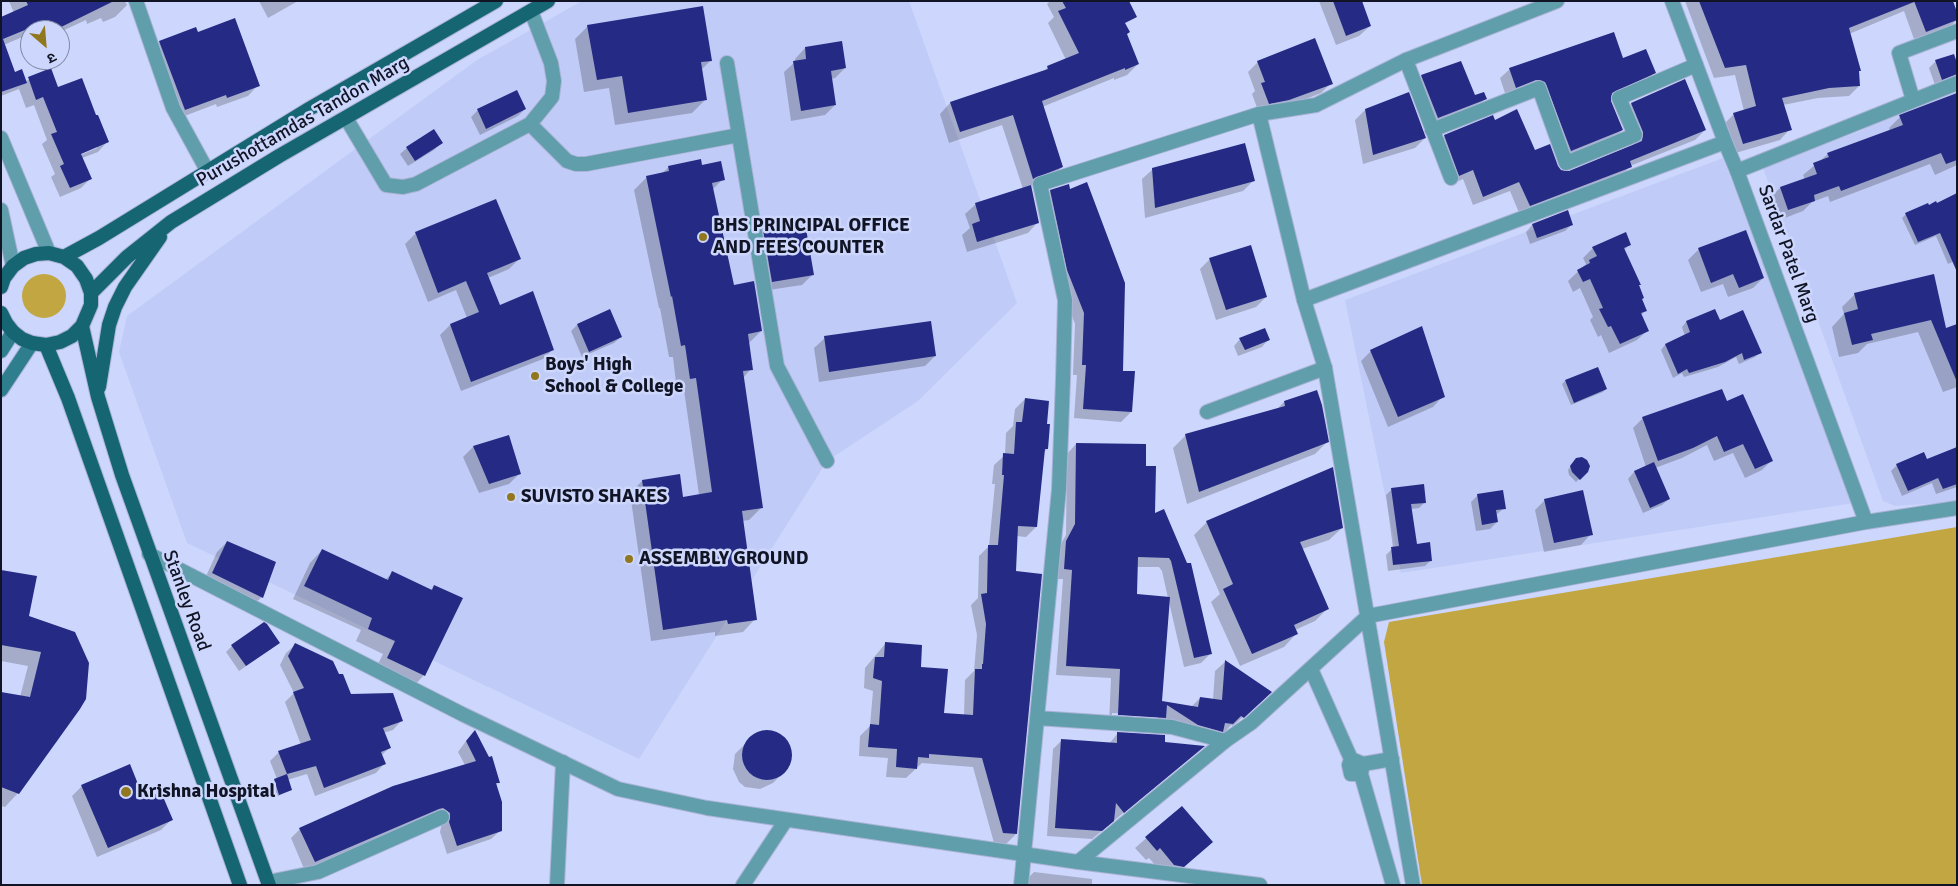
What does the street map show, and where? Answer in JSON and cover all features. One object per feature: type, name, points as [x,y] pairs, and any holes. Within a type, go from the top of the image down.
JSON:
[{"type":"main road","name":"Purushottamdas Tandon Marg","points":[[64,257],[99,238],[309,109],[496,1]]},
{"type":"main road","name":"Purushottamdas Tandon Marg","points":[[91,293],[127,257],[171,222],[222,190],[548,1]]},
{"type":"main road","points":[[98,397],[109,325],[115,307],[125,287],[171,222]]},
{"type":"main road","points":[[1,287],[4,278],[13,266],[24,258],[36,254],[49,253],[64,257],[77,266],[86,278],[91,293],[91,305],[82,326],[60,342],[39,344],[22,339],[13,332],[1,312]]},
{"type":"main road","name":"Stanley Road","points":[[82,326],[98,397],[122,476],[269,884]]},
{"type":"main road","points":[[1,351],[13,332]]},
{"type":"main road","points":[[1,390],[39,344]]},
{"type":"main road","points":[[39,344],[71,406],[240,885]]},
{"type":"street","points":[[136,1],[173,108],[208,172]]},
{"type":"street","points":[[1021,885],[1058,489],[1065,300],[1040,184],[1259,114],[1316,105],[1406,60],[1557,1]]},
{"type":"street","name":"Sardar Patel Marg","points":[[1672,1],[1724,142],[1737,171],[1866,522]]},
{"type":"street","points":[[346,118],[386,185],[403,187],[416,184],[530,124],[552,97],[554,81],[551,63],[531,11]]},
{"type":"street","points":[[1914,100],[1899,54],[1957,31]]},
{"type":"street","points":[[1406,60],[1451,178]]},
{"type":"street","points":[[727,63],[777,366],[827,461]]},
{"type":"street","points":[[1432,130],[1539,88],[1566,162],[1636,135],[1619,98],[1696,65]]},
{"type":"street","points":[[1737,171],[1957,83]]},
{"type":"street","points":[[1259,114],[1304,300],[1325,368],[1413,885]]},
{"type":"street","points":[[530,124],[566,161],[576,164],[586,164],[739,135]]},
{"type":"street","points":[[1,138],[49,253]]},
{"type":"street","points":[[1304,300],[1724,142]]},
{"type":"street","points":[[1,210],[13,266]]},
{"type":"street","points":[[1207,412],[1325,368]]},
{"type":"street","points":[[1078,862],[1225,741],[1251,723],[1368,616],[1866,522],[1957,508]]},
{"type":"street","points":[[149,554],[462,714],[618,789],[707,808],[786,820],[1024,855],[1224,882],[1260,885]]},
{"type":"street","points":[[1311,669],[1358,766],[1394,885]]},
{"type":"street","points":[[1037,718],[1172,727],[1225,741]]},
{"type":"street","points":[[1358,766],[1392,759]]},
{"type":"street","points":[[556,885],[563,762]]},
{"type":"street","points":[[269,884],[318,872],[442,817]]},
{"type":"street","points":[[743,885],[786,820]]},
{"type":"shaded area","name":"Boys' High School & College","points":[[582,1],[909,1],[1017,303],[918,401],[827,461],[639,759],[187,543],[119,352],[127,316],[477,60]]},
{"type":"shaded area","points":[[1957,88],[1957,502],[1895,506],[1883,501],[1763,168],[1863,130],[1900,110]]},
{"type":"shaded area","points":[[1723,158],[1854,503],[1401,573],[1345,300]]},
{"type":"shaded area","points":[[40,274],[48,274],[60,280],[66,296],[60,312],[48,318],[40,318],[28,312],[22,300],[22,292],[28,280]]},
{"type":"shaded area","points":[[1957,527],[1957,885],[1422,885],[1384,642],[1389,622]]},
{"type":"building","points":[[26,1],[114,1],[70,23],[70,20],[20,20],[20,32],[3,39],[15,72],[22,70],[27,83],[1,92],[1,17],[28,5]]},
{"type":"building","points":[[1062,1],[1129,1],[1137,17],[1125,23],[1130,32],[1127,34],[1139,64],[1042,101],[1063,167],[1033,179],[1013,115],[960,132],[950,102],[1048,69],[1047,66],[1079,53],[1058,11],[1066,8]]},
{"type":"building","points":[[1333,1],[1362,1],[1371,26],[1346,36]]},
{"type":"building","points":[[1699,1],[1914,2],[1849,28],[1861,71],[1859,71],[1860,86],[1829,88],[1782,98],[1792,130],[1743,144],[1733,113],[1756,106],[1746,65],[1725,68]]},
{"type":"building","points":[[1914,1],[1953,1],[1957,12],[1957,20],[1926,32]]},
{"type":"building","points":[[703,6],[712,61],[701,62],[707,100],[628,113],[622,76],[597,80],[587,25]]},
{"type":"building","points":[[235,18],[260,86],[227,98],[226,95],[185,110],[159,41],[196,27],[198,32]]},
{"type":"building","points":[[1614,32],[1623,58],[1646,49],[1656,73],[1612,93],[1611,101],[1623,130],[1571,151],[1545,82],[1536,80],[1516,88],[1509,68]]},
{"type":"building","points":[[1315,38],[1333,84],[1289,100],[1269,104],[1261,83],[1265,82],[1257,61]]},
{"type":"building","points":[[842,41],[846,68],[831,71],[836,105],[801,111],[793,61],[806,59],[805,47]]},
{"type":"building","points":[[1954,54],[1957,63],[1957,74],[1942,80],[1935,60]]},
{"type":"building","points":[[1461,61],[1475,95],[1484,92],[1487,99],[1438,118],[1421,75]]},
{"type":"building","points":[[46,70],[52,70],[58,87],[82,78],[109,142],[81,154],[92,179],[70,188],[60,166],[64,164],[51,134],[57,132],[43,97],[36,100],[28,77]]},
{"type":"building","points":[[1685,79],[1706,130],[1630,161],[1632,167],[1530,206],[1519,182],[1483,197],[1473,170],[1459,176],[1444,135],[1493,115],[1495,120],[1517,109],[1535,150],[1550,144],[1558,166],[1561,170],[1569,171],[1642,141],[1643,132],[1631,103]]},
{"type":"building","points":[[517,90],[526,109],[486,129],[477,109]]},
{"type":"building","points":[[1409,92],[1426,138],[1373,155],[1365,109]]},
{"type":"building","points":[[1957,93],[1957,160],[1946,164],[1941,153],[1841,191],[1839,186],[1814,195],[1815,201],[1788,210],[1780,187],[1817,174],[1813,163],[1829,157],[1827,153],[1903,125],[1899,115]]},
{"type":"building","points":[[434,129],[443,143],[415,161],[406,147]]},
{"type":"building","points":[[1245,143],[1255,181],[1155,208],[1152,168]]},
{"type":"building","points":[[701,159],[702,165],[721,161],[725,180],[712,183],[734,285],[754,281],[762,331],[748,334],[753,370],[743,371],[763,508],[742,511],[757,620],[728,624],[727,620],[663,630],[642,480],[680,474],[683,497],[712,492],[696,378],[690,379],[685,345],[681,346],[646,176],[669,171],[668,166]]},
{"type":"building","points":[[1087,182],[1125,283],[1123,371],[1135,371],[1132,412],[1083,409],[1086,365],[1082,365],[1084,313],[1067,270],[1050,190],[1069,184],[1070,189]]},
{"type":"building","points":[[1031,185],[1039,223],[977,242],[972,224],[980,221],[975,203]]},
{"type":"building","points":[[1957,193],[1957,272],[1940,233],[1918,242],[1905,213],[1928,203],[1929,205],[1936,201],[1937,203]]},
{"type":"building","points":[[496,199],[521,259],[487,273],[500,305],[533,291],[554,350],[471,382],[450,324],[479,312],[466,281],[438,293],[415,232]]},
{"type":"building","points":[[1568,210],[1573,225],[1537,238],[1532,224]]},
{"type":"building","points":[[804,217],[814,275],[772,282],[762,224]]},
{"type":"building","points":[[1746,230],[1764,278],[1739,288],[1733,274],[1711,283],[1698,248]]},
{"type":"building","points":[[1626,232],[1631,245],[1624,248],[1641,285],[1639,285],[1644,298],[1642,299],[1647,311],[1641,313],[1649,331],[1620,344],[1611,326],[1608,327],[1599,309],[1603,308],[1590,279],[1583,282],[1577,270],[1590,263],[1589,260],[1597,256],[1592,247]]},
{"type":"building","points":[[1251,245],[1267,297],[1226,310],[1209,258]]},
{"type":"building","points":[[1934,274],[1946,328],[1957,324],[1957,382],[1931,320],[1871,334],[1873,340],[1852,345],[1844,313],[1858,309],[1854,293]]},
{"type":"building","points":[[610,309],[622,337],[589,352],[577,324]]},
{"type":"building","points":[[1715,309],[1720,320],[1743,310],[1762,353],[1744,360],[1742,353],[1725,362],[1689,373],[1687,369],[1678,374],[1665,344],[1690,332],[1686,321]]},
{"type":"building","points":[[931,321],[936,356],[829,372],[824,336]]},
{"type":"building","points":[[1422,326],[1445,397],[1398,417],[1370,350]]},
{"type":"building","points":[[1265,328],[1270,340],[1245,350],[1239,338]]},
{"type":"building","points":[[1598,367],[1607,389],[1574,403],[1565,380]]},
{"type":"building","points":[[1722,389],[1727,401],[1743,394],[1773,461],[1755,469],[1743,444],[1724,452],[1717,436],[1693,448],[1658,461],[1642,417]]},
{"type":"building","points":[[1317,390],[1329,442],[1199,492],[1185,434],[1285,406],[1284,401]]},
{"type":"building","points":[[1025,398],[1049,401],[1047,424],[1050,424],[1048,449],[1045,449],[1037,527],[1018,526],[1016,571],[1042,574],[1017,834],[1003,833],[982,758],[929,754],[929,758],[918,757],[917,769],[896,767],[897,749],[868,747],[870,724],[879,725],[882,681],[873,678],[875,657],[884,657],[885,642],[922,645],[921,667],[948,669],[944,713],[973,715],[975,669],[982,669],[986,624],[981,594],[987,593],[988,545],[998,545],[1004,475],[1002,475],[1003,453],[1014,454],[1016,422],[1022,422]]},
{"type":"building","points":[[509,435],[521,474],[489,484],[473,446]]},
{"type":"building","points":[[1076,443],[1146,444],[1146,466],[1156,466],[1155,513],[1164,509],[1187,563],[1191,563],[1212,654],[1194,658],[1169,558],[1138,557],[1137,594],[1170,597],[1162,701],[1198,707],[1200,697],[1222,700],[1225,660],[1272,692],[1244,718],[1241,716],[1233,724],[1225,723],[1223,732],[1198,725],[1167,705],[1166,718],[1118,715],[1120,669],[1066,666],[1072,570],[1064,569],[1066,541],[1075,524]]},
{"type":"building","points":[[1957,447],[1957,484],[1943,489],[1938,478],[1908,491],[1896,464],[1924,452],[1927,459]]},
{"type":"building","points":[[1582,457],[1587,460],[1590,466],[1588,472],[1580,480],[1572,472],[1570,466],[1576,458]]},
{"type":"building","points":[[1654,462],[1670,499],[1650,508],[1634,471]]},
{"type":"building","points":[[1333,467],[1343,528],[1300,542],[1329,609],[1294,625],[1298,634],[1252,654],[1223,589],[1233,584],[1206,521]]},
{"type":"building","points":[[1424,484],[1426,503],[1411,504],[1417,544],[1430,542],[1432,561],[1393,565],[1391,547],[1399,546],[1391,488]]},
{"type":"building","points":[[1503,490],[1506,509],[1496,510],[1498,522],[1482,525],[1477,494]]},
{"type":"building","points":[[1583,490],[1593,535],[1554,543],[1544,499]]},
{"type":"building","points":[[227,541],[276,562],[263,598],[212,573]]},
{"type":"building","points":[[322,549],[388,580],[392,571],[432,590],[434,585],[463,598],[425,676],[387,658],[395,641],[368,629],[372,618],[304,586]]},
{"type":"building","points":[[1,570],[37,576],[29,616],[75,632],[89,663],[86,699],[19,794],[1,787],[1,692],[30,697],[41,652],[1,645]]},
{"type":"building","points":[[264,622],[280,643],[246,666],[231,645]]},
{"type":"building","points":[[295,643],[333,661],[339,674],[343,674],[351,694],[393,693],[403,721],[383,728],[391,748],[381,752],[386,764],[324,788],[316,766],[287,774],[278,751],[311,740],[293,692],[304,688],[288,656]]},
{"type":"building","points":[[475,730],[489,757],[492,756],[500,783],[496,783],[502,802],[502,831],[457,846],[449,822],[450,813],[443,808],[315,862],[299,828],[393,786],[476,761],[466,741]]},
{"type":"building","points":[[767,730],[777,732],[785,737],[790,745],[792,755],[790,765],[785,773],[777,778],[767,780],[757,778],[749,773],[744,765],[742,755],[744,745],[749,737],[757,732]]},
{"type":"building","points":[[1117,732],[1165,735],[1165,742],[1205,746],[1124,813],[1116,803],[1114,821],[1102,831],[1055,828],[1061,739],[1117,743]]},
{"type":"building","points":[[130,764],[144,799],[161,792],[173,820],[108,848],[81,785]]},
{"type":"building","points":[[287,774],[292,790],[279,795],[274,779]]},
{"type":"building","points":[[1182,806],[1213,842],[1184,867],[1174,865],[1160,848],[1157,851],[1145,837]]},
{"type":"place","name":"BHS PRINCIPAL OFFICE AND FEES COUNTER","points":[[703,237]]},
{"type":"place","name":"Boys' High School & College","points":[[535,376]]},
{"type":"place","name":"SUVISTO SHAKES","points":[[511,497]]},
{"type":"place","name":"ASSEMBLY GROUND","points":[[629,559]]},
{"type":"place","name":"Krishna Hospital","points":[[126,792]]}]
